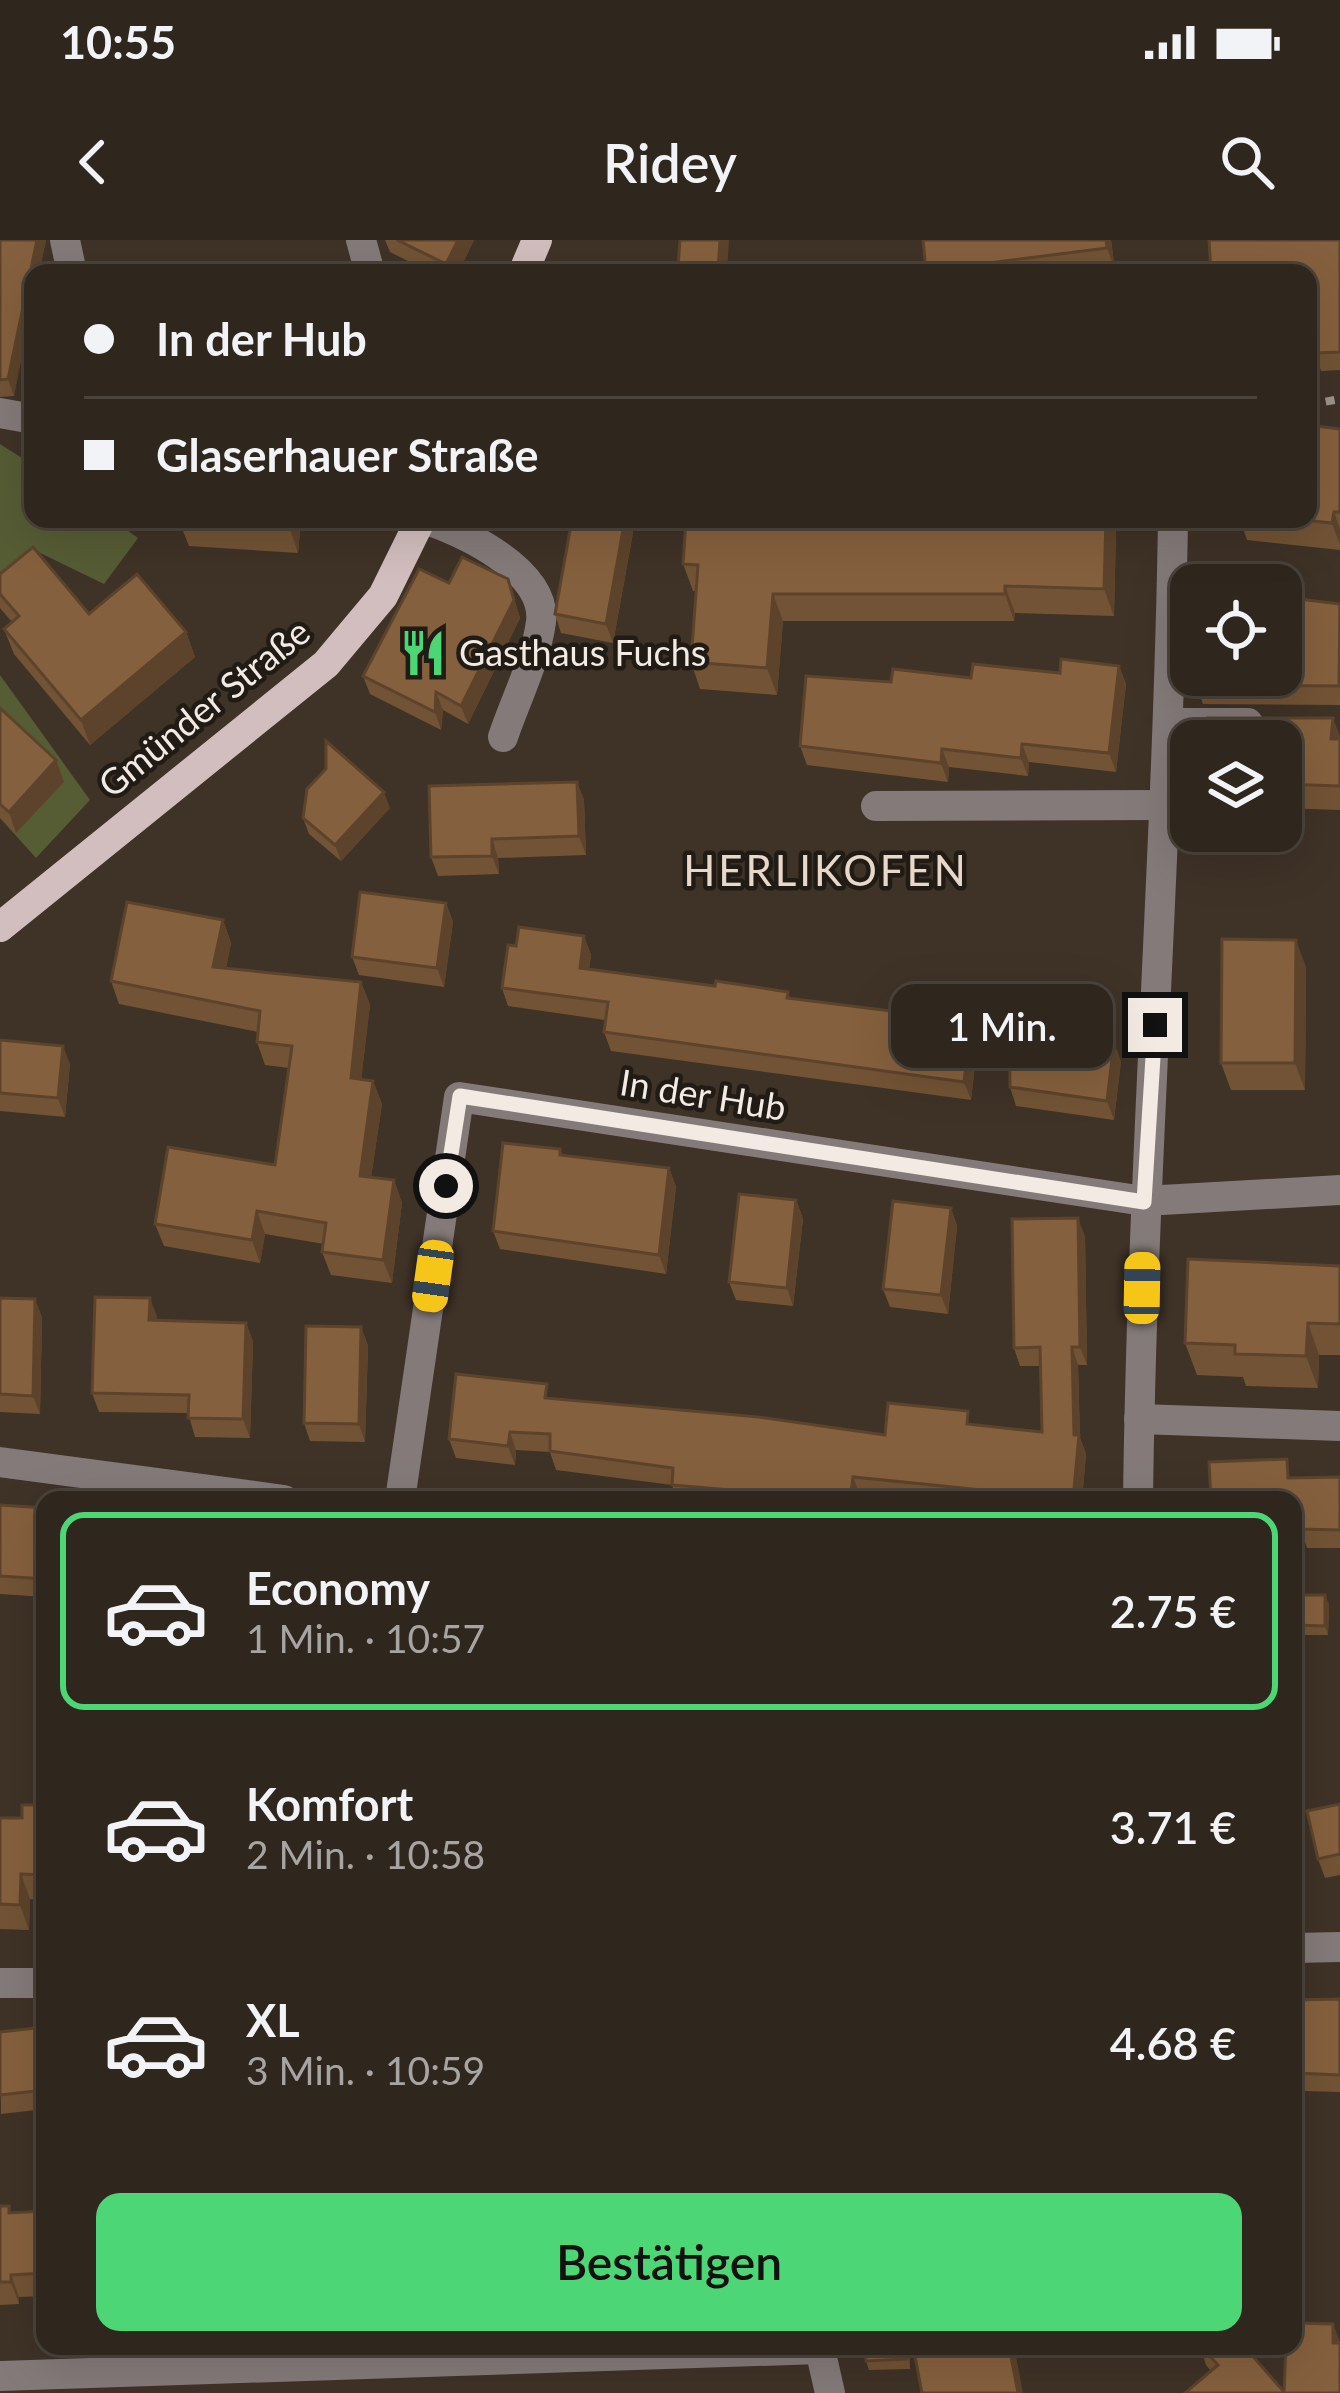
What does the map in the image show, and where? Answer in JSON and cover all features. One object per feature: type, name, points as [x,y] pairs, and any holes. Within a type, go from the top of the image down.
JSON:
[{"type":"main road","name":"Gmünder Straße","points":[[0,926],[326,664],[383,596],[417,528]]},
{"type":"street","points":[[452,528],[495,552],[533,590],[542,620],[503,737]]},
{"type":"street","points":[[1170,720],[1173,528]]},
{"type":"street","points":[[1138,1491],[1144,1202],[1170,723]]},
{"type":"street","points":[[876,806],[1168,806]]},
{"type":"street","name":"In der Hub","points":[[401,1491],[460,1096],[1144,1202],[1340,1190]]},
{"type":"street","points":[[1139,1419],[1340,1426]]},
{"type":"street","points":[[0,1462],[217,1491]]},
{"type":"street","points":[[1302,1948],[1340,1947]]},
{"type":"street","points":[[0,1983],[36,1982]]},
{"type":"street","points":[[0,2376],[638,2355]]},
{"type":"street","points":[[821,2355],[830,2393]]},
{"type":"green space","points":[[0,444],[24,459],[24,528],[124,528],[138,538],[104,584],[34,550],[0,592]]},
{"type":"green space","points":[[0,675],[90,800],[36,858],[0,818]]},
{"type":"building","points":[[0,240],[37,240],[32,264],[24,264],[24,302],[8,379],[0,380]]},
{"type":"building","points":[[397,240],[458,240],[446,264]]},
{"type":"building","points":[[680,240],[720,240],[718,264],[678,264]]},
{"type":"building","points":[[923,240],[1106,240],[1107,248],[981,264],[925,264]]},
{"type":"building","points":[[1209,240],[1340,240],[1340,352],[1317,353],[1317,264],[1210,264]]},
{"type":"building","points":[[1317,426],[1340,429],[1340,512],[1334,512],[1332,523],[1317,521]]},
{"type":"building","points":[[570,528],[623,528],[606,624],[555,614]]},
{"type":"building","points":[[685,528],[1106,528],[1104,589],[1005,586],[1005,594],[773,594],[767,668],[691,662],[698,565],[683,564]]},
{"type":"building","points":[[33,547],[89,614],[137,574],[186,632],[81,720],[4,629],[19,616],[0,594],[0,574]]},
{"type":"building","points":[[462,557],[508,579],[514,600],[461,706],[436,692],[435,712],[363,676],[419,569],[449,583]]},
{"type":"building","points":[[1302,599],[1340,604],[1339,686],[1302,686]]},
{"type":"building","points":[[1061,659],[1119,666],[1109,753],[1022,744],[1021,758],[942,749],[941,763],[800,746],[806,676],[891,682],[893,669],[971,678],[973,664],[1060,673]]},
{"type":"building","points":[[0,708],[56,760],[9,812],[0,804]]},
{"type":"building","points":[[1333,718],[1331,739],[1340,739],[1340,786],[1302,785],[1302,720],[1208,720]]},
{"type":"building","points":[[326,741],[384,792],[335,845],[303,818],[307,789],[326,769]]},
{"type":"building","points":[[577,782],[579,836],[492,839],[492,856],[431,857],[429,786]]},
{"type":"building","points":[[360,892],[446,903],[437,968],[352,957]]},
{"type":"building","points":[[127,902],[223,920],[213,967],[361,982],[351,1078],[373,1081],[360,1176],[394,1180],[383,1260],[322,1252],[326,1223],[257,1211],[252,1240],[155,1224],[168,1147],[275,1165],[292,1046],[257,1042],[260,1011],[111,981]]},
{"type":"building","points":[[519,927],[584,936],[580,968],[715,986],[716,981],[788,992],[787,998],[971,1021],[964,1082],[604,1032],[608,1002],[502,988],[508,945],[516,946]]},
{"type":"building","points":[[1222,939],[1296,940],[1295,1063],[1221,1063]]},
{"type":"building","points":[[1009,1030],[1114,1042],[1107,1101],[1010,1087]]},
{"type":"building","points":[[0,1040],[63,1046],[58,1098],[0,1093]]},
{"type":"building","points":[[503,1143],[669,1168],[659,1255],[493,1231]]},
{"type":"building","points":[[739,1194],[796,1200],[787,1288],[729,1282]]},
{"type":"building","points":[[893,1201],[951,1208],[941,1295],[883,1289]]},
{"type":"building","points":[[1078,1218],[1080,1347],[1072,1347],[1074,1435],[1079,1435],[1074,1491],[993,1491],[853,1477],[851,1491],[743,1491],[672,1485],[673,1468],[550,1451],[550,1434],[510,1432],[508,1446],[449,1439],[456,1374],[547,1384],[545,1398],[759,1417],[885,1435],[888,1403],[968,1411],[967,1424],[1042,1432],[1040,1347],[1014,1348],[1012,1219]]},
{"type":"building","points":[[1188,1259],[1340,1266],[1340,1324],[1308,1323],[1306,1356],[1235,1354],[1235,1345],[1185,1343]]},
{"type":"building","points":[[95,1297],[150,1298],[149,1320],[246,1323],[243,1419],[188,1418],[189,1395],[92,1393]]},
{"type":"building","points":[[0,1298],[35,1299],[33,1396],[0,1394]]},
{"type":"building","points":[[306,1326],[361,1327],[359,1424],[304,1423]]},
{"type":"building","points":[[1287,1459],[1288,1478],[1340,1477],[1340,1530],[1302,1529],[1302,1491],[1211,1491],[1209,1462]]},
{"type":"building","points":[[0,1505],[36,1507],[36,1578],[0,1576]]},
{"type":"building","points":[[1302,1595],[1325,1595],[1325,1626],[1302,1625]]},
{"type":"building","points":[[1340,1804],[1340,1854],[1318,1859],[1307,1811]]},
{"type":"building","points":[[22,1805],[36,1805],[36,1875],[21,1874],[20,1905],[0,1904],[0,1818],[22,1818]]},
{"type":"building","points":[[1340,1999],[1340,2075],[1302,2073],[1302,2000]]},
{"type":"building","points":[[36,2028],[36,2091],[0,2095],[0,2032]]},
{"type":"building","points":[[0,2206],[9,2206],[9,2213],[36,2212],[36,2274],[11,2275],[11,2282],[0,2282]]},
{"type":"building","points":[[1302,2323],[1333,2324],[1333,2343],[1340,2343],[1340,2393],[1185,2393],[1218,2365],[1209,2355],[1252,2355],[1284,2392],[1286,2355],[1302,2355]]},
{"type":"building","points":[[866,2355],[907,2355],[907,2359],[866,2361]]},
{"type":"building","points":[[915,2355],[1011,2355],[1018,2393],[922,2393]]},
{"type":"place","name":"Gasthaus Fuchs","points":[[423,653]]},
{"type":"district","name":"HERLIKOFEN","points":[[826,871]]},
{"type":"route","points":[[446,1186],[460,1096],[1144,1202],[1155,1025]]}]
